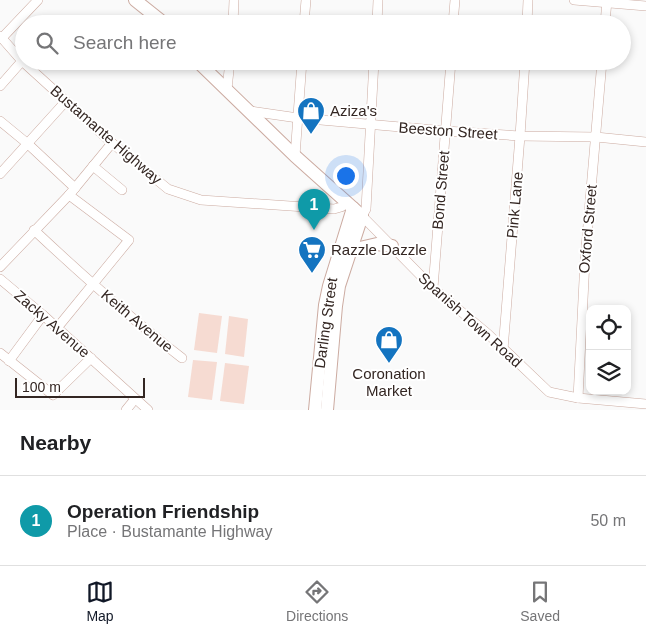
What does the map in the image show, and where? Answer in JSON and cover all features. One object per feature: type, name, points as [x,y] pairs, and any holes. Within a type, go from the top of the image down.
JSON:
[{"type":"street","points":[[23,15],[38,0]]},
{"type":"street","points":[[136,0],[154,15]]},
{"type":"street","points":[[233,15],[234,0]]},
{"type":"street","points":[[305,15],[306,0]]},
{"type":"street","points":[[377,15],[378,0]]},
{"type":"street","points":[[454,15],[455,0]]},
{"type":"street","points":[[527,15],[528,0]]},
{"type":"street","points":[[574,0],[607,1],[646,6]]},
{"type":"street","points":[[606,15],[607,1]]},
{"type":"street","points":[[1,37],[15,23]]},
{"type":"street","name":"Bustamante Highway","points":[[1,37],[15,54]]},
{"type":"street","points":[[0,86],[15,70]]},
{"type":"street","name":"Bustamante Highway","points":[[31,70],[112,143],[168,189],[201,200],[354,209]]},
{"type":"street","name":"Spanish Town Road","points":[[207,70],[294,156],[354,209],[434,288],[488,334],[549,392],[578,398],[646,404]]},
{"type":"street","points":[[227,89],[229,70]]},
{"type":"street","points":[[294,156],[301,70]]},
{"type":"street","points":[[354,209],[366,209],[373,70]]},
{"type":"street","name":"Bond Street","points":[[434,288],[450,70]]},
{"type":"street","name":"Pink Lane","points":[[503,350],[524,70]]},
{"type":"street","name":"Oxford Street","points":[[578,398],[585,260],[601,70]]},
{"type":"street","points":[[0,174],[66,101]]},
{"type":"street","name":"Beeston Street","points":[[250,111],[298,118],[446,131],[520,136],[596,137],[646,142]]},
{"type":"street","points":[[0,121],[28,144],[72,192],[129,240],[57,328]]},
{"type":"street","points":[[0,267],[72,192],[112,143]]},
{"type":"street","points":[[93,166],[122,190]]},
{"type":"street","name":"Darling Street","points":[[327,410],[337,297],[351,250],[354,209]]},
{"type":"street","name":"Darling Street","points":[[316,410],[325,305],[329,286],[354,209]]},
{"type":"street","name":"Keith Avenue","points":[[34,230],[92,284],[182,358]]},
{"type":"street","points":[[351,250],[377,244],[392,246]]},
{"type":"street","name":"Zacky Avenue","points":[[0,279],[43,315],[148,410]]},
{"type":"street","points":[[9,361],[43,315]]},
{"type":"street","points":[[0,353],[53,395],[91,358]]},
{"type":"street","points":[[126,410],[135,399]]},
{"type":"shaded area","points":[[199,313],[222,316],[217,353],[194,350]]},
{"type":"shaded area","points":[[229,316],[248,319],[244,357],[225,354]]},
{"type":"shaded area","points":[[193,360],[217,362],[212,400],[188,397]]},
{"type":"shaded area","points":[[225,363],[249,366],[244,404],[220,401]]},
{"type":"place","name":"Aziza's","points":[[311,135]]},
{"type":"place","name":"Operation Friendship","points":[[314,230]]},
{"type":"place","name":"Razzle Dazzle","points":[[312,274]]},
{"type":"place","name":"Coronation Market","points":[[389,364]]}]
